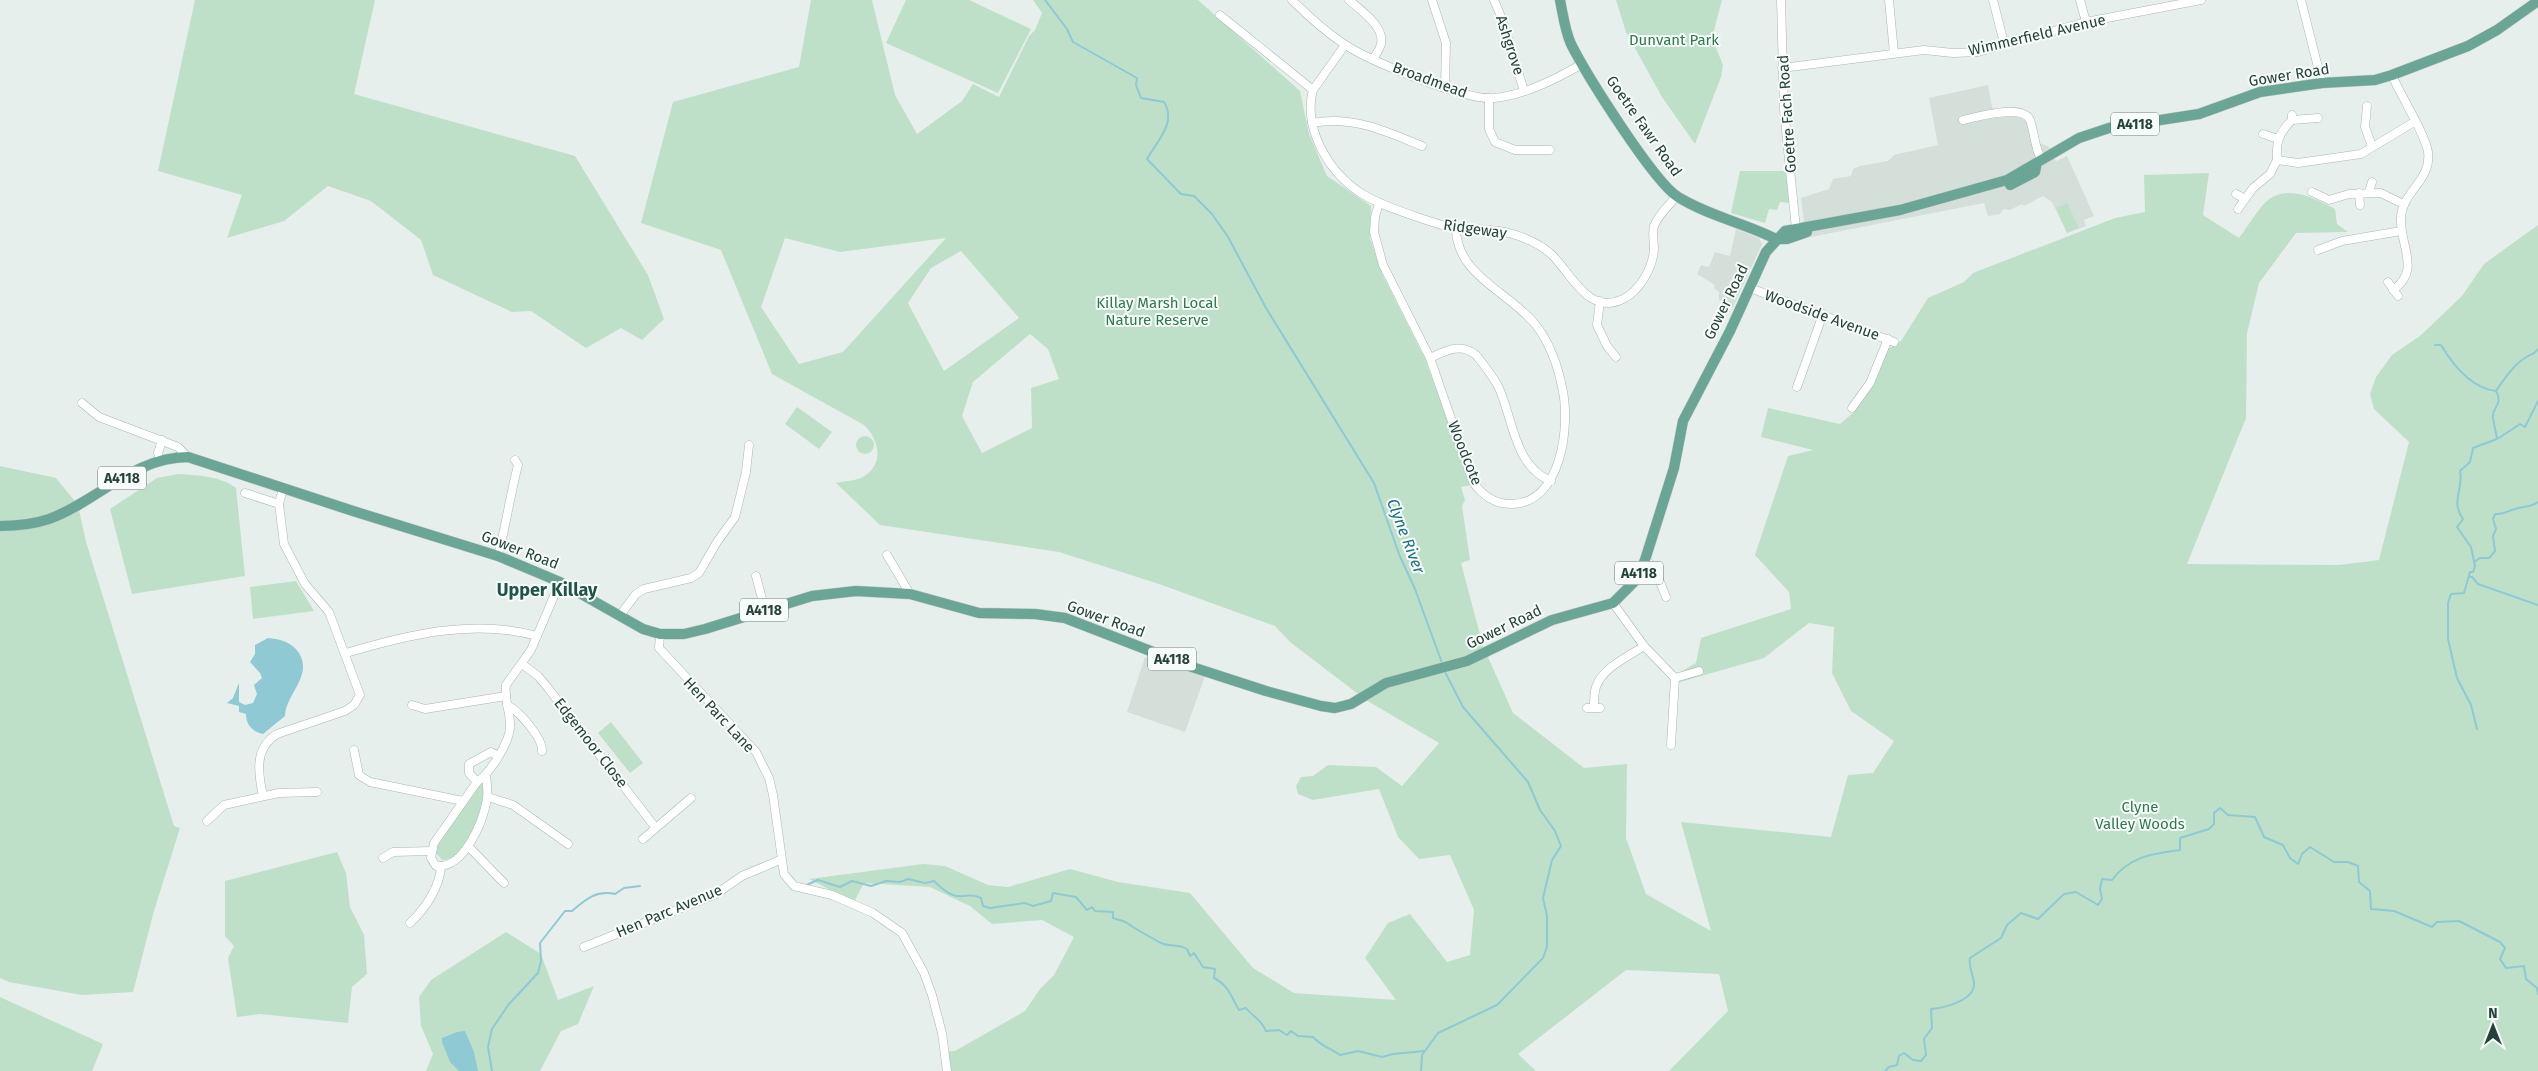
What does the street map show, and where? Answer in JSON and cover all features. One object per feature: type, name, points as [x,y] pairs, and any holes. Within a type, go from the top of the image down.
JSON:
[{"type":"main road","name":"Goetre Fawr Road","points":[[1560,0],[1568,34],[1582,64],[1656,174],[1677,196],[1717,216],[1760,231],[1776,239]]},
{"type":"main road","name":"Gower Road","points":[[283,488],[498,556],[560,582],[621,614],[644,629],[660,634],[684,634],[793,600],[830,594],[877,591],[910,594],[979,613],[1035,614],[1065,618],[1192,666],[1266,691],[1335,708],[1351,704],[1386,683],[1467,661],[1552,620],[1614,603],[1636,580],[1645,560],[1674,468],[1683,421],[1750,288],[1766,252],[1785,231],[1849,221],[1900,210],[1912,210],[2000,189],[2023,180],[2035,172],[2039,162],[2079,138],[2109,128],[2179,118],[2218,108],[2260,92],[2322,82],[2364,81],[2392,75],[2468,46],[2496,30],[2538,0]]},
{"type":"main road","name":"Gower Road","points":[[1776,239],[1787,239],[1849,221]]},
{"type":"main road","name":"A4118","points":[[0,526],[48,519],[78,505],[137,468],[160,460],[188,457],[283,488]]},
{"type":"street","name":"Broadmead","points":[[1292,0],[1345,45],[1445,88],[1489,98],[1524,91],[1582,64]]},
{"type":"street","points":[[1349,0],[1374,23],[1381,34],[1381,44],[1373,58]]},
{"type":"street","points":[[1432,0],[1446,43],[1445,88]]},
{"type":"street","name":"Ashgrove","points":[[1494,0],[1502,19],[1524,91]]},
{"type":"street","name":"Goetre Fach Road","points":[[1781,0],[1784,110],[1796,229]]},
{"type":"street","points":[[1889,0],[1894,53]]},
{"type":"street","points":[[1993,0],[2004,43]]},
{"type":"street","points":[[2080,0],[2086,22]]},
{"type":"street","name":"Wimmerfield Avenue","points":[[1782,68],[1924,50],[1953,53],[1978,52],[2004,43],[2086,22],[2201,0]]},
{"type":"street","points":[[2301,0],[2322,82]]},
{"type":"street","points":[[1220,15],[1313,90],[1345,45]]},
{"type":"street","points":[[2388,282],[2396,293],[2408,274],[2408,263],[2401,231],[2402,204],[2422,180],[2427,164],[2428,152],[2423,137],[2392,75]]},
{"type":"street","name":"Ridgeway","points":[[1313,90],[1310,99],[1312,123],[1317,142],[1333,170],[1352,188],[1380,203],[1438,224],[1456,228],[1498,230],[1539,245],[1553,256],[1581,291],[1600,301]]},
{"type":"street","points":[[1489,98],[1489,129],[1495,142],[1514,150],[1550,150]]},
{"type":"street","points":[[2367,106],[2365,127],[2372,146]]},
{"type":"street","points":[[1963,120],[2014,110],[2025,113],[2029,118],[2033,143],[2039,162]]},
{"type":"street","points":[[2238,209],[2253,188],[2270,174],[2277,160],[2278,139],[2281,131],[2292,118],[2318,118]]},
{"type":"street","points":[[1312,123],[1330,120],[1354,121],[1422,146]]},
{"type":"street","points":[[2277,160],[2298,162],[2360,154],[2414,122]]},
{"type":"street","points":[[2263,134],[2278,139]]},
{"type":"street","points":[[2369,192],[2372,182]]},
{"type":"street","points":[[2312,192],[2329,200],[2359,193],[2381,192],[2402,204]]},
{"type":"street","points":[[2359,193],[2360,205]]},
{"type":"street","points":[[2236,194],[2245,200]]},
{"type":"street","points":[[1616,357],[1607,346],[1597,325],[1600,301],[1623,299],[1638,286],[1652,259],[1655,224],[1677,196]]},
{"type":"street","name":"Woodcote","points":[[1380,203],[1374,225],[1383,265],[1430,358],[1470,476],[1478,489],[1492,500],[1513,504],[1535,498],[1550,481],[1559,457],[1564,433],[1565,401],[1553,357],[1535,324],[1467,264],[1459,250],[1456,228]]},
{"type":"street","points":[[2318,250],[2342,241],[2401,231]]},
{"type":"street","name":"Woodside Avenue","points":[[1750,288],[1891,340],[1870,383],[1852,408]]},
{"type":"street","points":[[1797,387],[1823,314]]},
{"type":"street","points":[[1430,358],[1459,348],[1471,351],[1476,355],[1499,387],[1514,434],[1527,461],[1538,475],[1550,481]]},
{"type":"street","points":[[82,403],[99,417],[178,447],[188,457]]},
{"type":"street","points":[[160,460],[158,453],[162,440]]},
{"type":"street","points":[[621,614],[636,594],[644,589],[691,578],[699,573],[717,542],[735,517],[746,472],[749,445]]},
{"type":"street","points":[[498,556],[510,512],[505,502],[518,465],[515,460]]},
{"type":"street","points":[[263,796],[259,762],[262,748],[268,739],[345,711],[354,705],[360,695],[346,653],[329,612],[305,584],[284,544],[279,504],[283,488]]},
{"type":"street","points":[[245,493],[279,504]]},
{"type":"street","points":[[887,555],[910,594]]},
{"type":"street","points":[[1645,560],[1654,567],[1662,593]]},
{"type":"street","points":[[756,576],[765,610]]},
{"type":"street","points":[[486,776],[488,797],[475,834],[468,846],[457,860],[441,866],[433,863],[432,851],[434,843],[477,782],[486,776],[507,740],[510,726],[506,696],[508,681],[522,664],[537,636],[560,582]]},
{"type":"street","points":[[1614,603],[1644,646],[1675,678],[1671,745]]},
{"type":"street","points":[[346,653],[396,638],[438,630],[502,630],[537,636]]},
{"type":"street","name":"Hen Parc Lane","points":[[660,634],[659,648],[756,752],[774,795],[780,860]]},
{"type":"street","points":[[1594,708],[1595,688],[1600,679],[1608,671],[1644,646]]},
{"type":"street","name":"Edgemoor Close","points":[[522,664],[538,676],[548,688],[655,827]]},
{"type":"street","points":[[1675,678],[1698,671]]},
{"type":"street","points":[[412,705],[425,709],[506,696]]},
{"type":"street","points":[[507,705],[513,708],[531,728],[542,746],[542,751]]},
{"type":"street","points":[[354,750],[359,775],[370,782],[463,801]]},
{"type":"street","points":[[477,782],[468,773],[470,764],[491,752],[498,756]]},
{"type":"street","points":[[207,820],[224,805],[263,796],[317,792]]},
{"type":"street","points":[[488,797],[513,805],[568,844]]},
{"type":"street","points":[[644,839],[655,827],[691,798]]},
{"type":"street","points":[[468,846],[504,883]]},
{"type":"street","points":[[383,858],[393,852],[432,851]]},
{"type":"street","points":[[780,860],[784,874],[794,886],[832,895],[873,914],[902,933],[924,974],[932,995],[942,1033],[947,1071]]},
{"type":"street","name":"Hen Parc Avenue","points":[[584,947],[716,894],[742,876],[780,860]]},
{"type":"street","points":[[410,923],[421,913],[430,898],[439,879],[441,866]]},
{"type":"shaded area","points":[[1988,85],[1992,107],[1995,110],[2018,107],[2024,109],[2029,114],[2038,143],[2048,146],[2056,161],[2067,156],[2094,216],[2084,220],[2086,226],[2067,233],[2052,202],[2043,196],[2024,206],[2022,204],[2010,210],[2004,209],[2000,214],[1988,216],[1984,203],[1806,238],[1801,198],[1829,189],[1833,179],[1851,176],[1853,169],[1860,166],[1888,161],[1894,155],[1938,145],[1929,98]]},
{"type":"shaded area","points":[[1736,229],[1759,238],[1762,244],[1733,307],[1719,300],[1719,292],[1714,288],[1715,285],[1697,274],[1701,265],[1709,267],[1715,252],[1730,256]]},
{"type":"shaded area","points":[[1145,657],[1205,676],[1185,732],[1127,712]]},
{"type":"green space","points":[[195,0],[375,0],[354,94],[575,156],[648,275],[664,319],[642,340],[621,328],[586,348],[531,311],[512,312],[433,275],[421,240],[371,201],[328,186],[284,221],[227,238],[242,195],[158,171]]},
{"type":"green space","name":"Clyne Valley Woods","points":[[811,0],[872,0],[895,95],[917,134],[962,101],[973,84],[999,97],[1029,36],[1035,30],[1042,13],[1033,0],[1198,0],[1300,91],[1309,134],[1327,176],[1371,206],[1370,238],[1382,274],[1425,359],[1471,485],[1461,487],[1465,500],[1462,506],[1470,560],[1461,563],[1483,646],[1513,713],[1584,768],[1627,764],[1626,838],[1646,894],[1711,931],[1681,822],[1831,837],[1848,775],[1873,773],[1894,741],[1851,711],[1832,673],[1834,627],[1809,623],[1764,658],[1677,683],[1679,673],[1696,663],[1701,638],[1791,609],[1789,592],[1755,555],[1788,456],[1813,450],[1761,437],[1768,408],[1840,424],[1854,412],[1888,349],[1901,341],[1928,298],[1964,282],[1973,273],[2115,218],[2145,212],[2144,175],[2209,173],[2203,215],[2239,238],[2268,200],[2276,195],[2285,193],[2302,195],[2335,209],[2337,224],[2348,232],[2296,233],[2259,283],[2247,333],[2246,418],[2187,564],[2339,565],[2379,560],[2409,442],[2374,409],[2370,394],[2376,377],[2392,355],[2420,336],[2462,296],[2484,264],[2538,225],[2538,1071],[1669,1071],[1728,1011],[1719,974],[1626,970],[1518,1054],[1536,1071],[949,1071],[948,1051],[955,1051],[1025,1011],[1040,989],[1054,975],[1074,937],[1042,920],[992,924],[970,906],[930,887],[864,883],[854,902],[809,879],[923,864],[945,866],[988,885],[1008,887],[1070,869],[1118,882],[1190,893],[1253,968],[1294,993],[1396,1000],[1365,958],[1388,923],[1410,914],[1447,962],[1470,955],[1474,910],[1450,855],[1419,859],[1398,837],[1379,789],[1313,800],[1298,794],[1296,786],[1301,777],[1313,776],[1328,765],[1376,767],[1402,786],[1439,743],[1366,700],[1290,642],[1275,626],[1159,584],[1059,552],[880,525],[836,483],[863,477],[875,465],[877,459],[876,444],[869,431],[864,425],[772,374],[721,250],[641,223],[673,102],[799,67]],"holes":[[[785,238],[840,252],[946,238],[843,352],[799,364],[761,307]],[[961,251],[1019,318],[944,371],[908,303],[931,268]],[[1030,334],[1048,349],[1059,379],[1031,388],[1032,428],[982,453],[962,416],[973,382]]]},
{"type":"green space","points":[[906,0],[969,0],[1031,29],[998,93],[886,43]]},
{"type":"green space","name":"Dunvant Park","points":[[1616,0],[1722,0],[1712,38],[1723,65],[1721,77],[1695,144],[1662,97],[1626,32]]},
{"type":"green space","points":[[1740,171],[1786,171],[1789,203],[1780,202],[1777,210],[1769,209],[1765,223],[1731,213]]},
{"type":"green space","points":[[2067,203],[2079,228],[2067,233],[2056,208]]},
{"type":"green space","points":[[797,407],[832,432],[819,449],[785,424]]},
{"type":"green space","points":[[861,436],[869,436],[874,441],[872,452],[861,454],[856,449],[856,441]]},
{"type":"green space","points":[[0,466],[56,478],[78,505],[86,542],[174,826],[180,828],[154,911],[133,992],[82,995],[9,982],[0,978]]},
{"type":"green space","points":[[178,474],[216,479],[236,488],[245,576],[132,594],[110,509],[157,478]]},
{"type":"green space","points":[[296,581],[314,611],[253,619],[250,587]]},
{"type":"green space","points":[[611,722],[643,763],[630,773],[598,733]]},
{"type":"green space","points":[[479,784],[484,785],[484,794],[473,830],[459,852],[451,858],[442,860],[436,853],[436,846]]},
{"type":"green space","points":[[337,852],[346,873],[350,907],[364,935],[367,974],[352,987],[348,1023],[260,1014],[237,1017],[228,958],[234,946],[225,936],[225,881]]},
{"type":"green space","points":[[506,932],[541,954],[558,1000],[594,986],[578,1024],[561,1031],[540,1071],[426,1071],[433,1054],[421,1026],[419,997],[431,980]]},
{"type":"green space","points":[[0,997],[103,1044],[92,1071],[0,1071]]},
{"type":"water","points":[[268,638],[281,640],[293,646],[299,653],[303,669],[298,685],[286,708],[285,716],[263,734],[250,727],[246,714],[239,712],[239,706],[227,703],[233,698],[239,683],[239,702],[245,705],[253,703],[257,694],[254,685],[262,678],[250,662],[255,654],[255,645]]},
{"type":"water","points":[[465,1031],[474,1052],[478,1071],[459,1071],[450,1062],[442,1042],[442,1038]]},
{"type":"waterway","name":"Clyne River","points":[[1045,0],[1067,29],[1073,42],[1137,78],[1136,85],[1141,98],[1164,102],[1168,117],[1167,125],[1147,159],[1181,194],[1194,196],[1212,214],[1228,237],[1266,308],[1374,483],[1399,554],[1415,589],[1442,663]]},
{"type":"waterway","points":[[2435,345],[2441,345],[2457,368],[2471,380],[2487,389],[2496,391]]},
{"type":"waterway","points":[[2477,729],[2471,705],[2457,678],[2448,639],[2448,603],[2451,594],[2464,593],[2470,572],[2473,572],[2475,566],[2471,547],[2457,527],[2463,519],[2459,513],[2457,501],[2461,477],[2460,471],[2470,462],[2473,448],[2497,439],[2493,421],[2493,415],[2499,400],[2496,391],[2516,365],[2538,349]]},
{"type":"waterway","points":[[2499,438],[2520,424],[2525,427],[2538,401]]},
{"type":"waterway","points":[[2474,562],[2480,558],[2489,558],[2495,551],[2493,536],[2496,529],[2493,519],[2495,514],[2538,502]]},
{"type":"waterway","points":[[2469,577],[2472,577],[2478,584],[2538,605]]},
{"type":"waterway","name":"Clyne River","points":[[1421,1071],[1422,1055],[1438,1033],[1497,1005],[1543,958],[1547,947],[1547,916],[1543,898],[1552,860],[1561,846],[1555,831],[1540,810],[1528,782],[1463,707],[1444,670]]},
{"type":"waterway","name":"Clyne River","points":[[1885,1071],[1889,1067],[1897,1065],[1899,1056],[1904,1053],[1913,1060],[1921,1061],[1926,1055],[1924,1039],[1932,1028],[1931,1009],[1957,1003],[1969,995],[1974,985],[1970,958],[2001,938],[2007,925],[2021,913],[2038,919],[2064,894],[2076,892],[2098,905],[2102,899],[2100,889],[2102,879],[2112,880],[2126,866],[2142,858],[2180,850],[2180,838],[2209,829],[2214,824],[2214,813],[2220,808],[2228,815],[2255,817],[2264,837],[2283,845],[2290,858],[2298,864],[2302,854],[2310,847],[2334,862],[2348,862],[2358,866],[2359,882],[2370,891],[2371,909],[2394,911],[2432,927],[2437,922],[2459,921],[2500,942],[2505,948],[2500,959],[2506,968],[2524,966],[2526,979],[2537,988],[2538,994]]},
{"type":"waterway","points":[[804,886],[818,880],[840,887],[852,881],[871,886],[886,881],[900,882],[908,879],[925,883],[934,881],[952,894],[981,898],[983,906],[990,908],[1025,903],[1033,906],[1051,901],[1053,893],[1076,897],[1087,910],[1092,907],[1095,911],[1113,912],[1113,918],[1125,922],[1161,943],[1183,947],[1187,949],[1190,956],[1194,953],[1203,967],[1215,969],[1214,978],[1226,988],[1239,1010],[1246,1008],[1262,1024],[1266,1031],[1279,1030],[1287,1035],[1291,1031],[1298,1036],[1313,1037],[1322,1045],[1340,1055],[1358,1051],[1382,1057],[1424,1051]]},
{"type":"waterway","points":[[492,1071],[488,1047],[492,1029],[509,1004],[538,973],[541,961],[540,943],[565,911],[572,911],[597,894],[615,894],[624,888],[640,886]]},
{"type":"district","name":"Upper Killay","points":[[547,590]]},
{"type":"park label","name":"Killay Marsh Local Nature Reserve","points":[[1157,312]]}]
